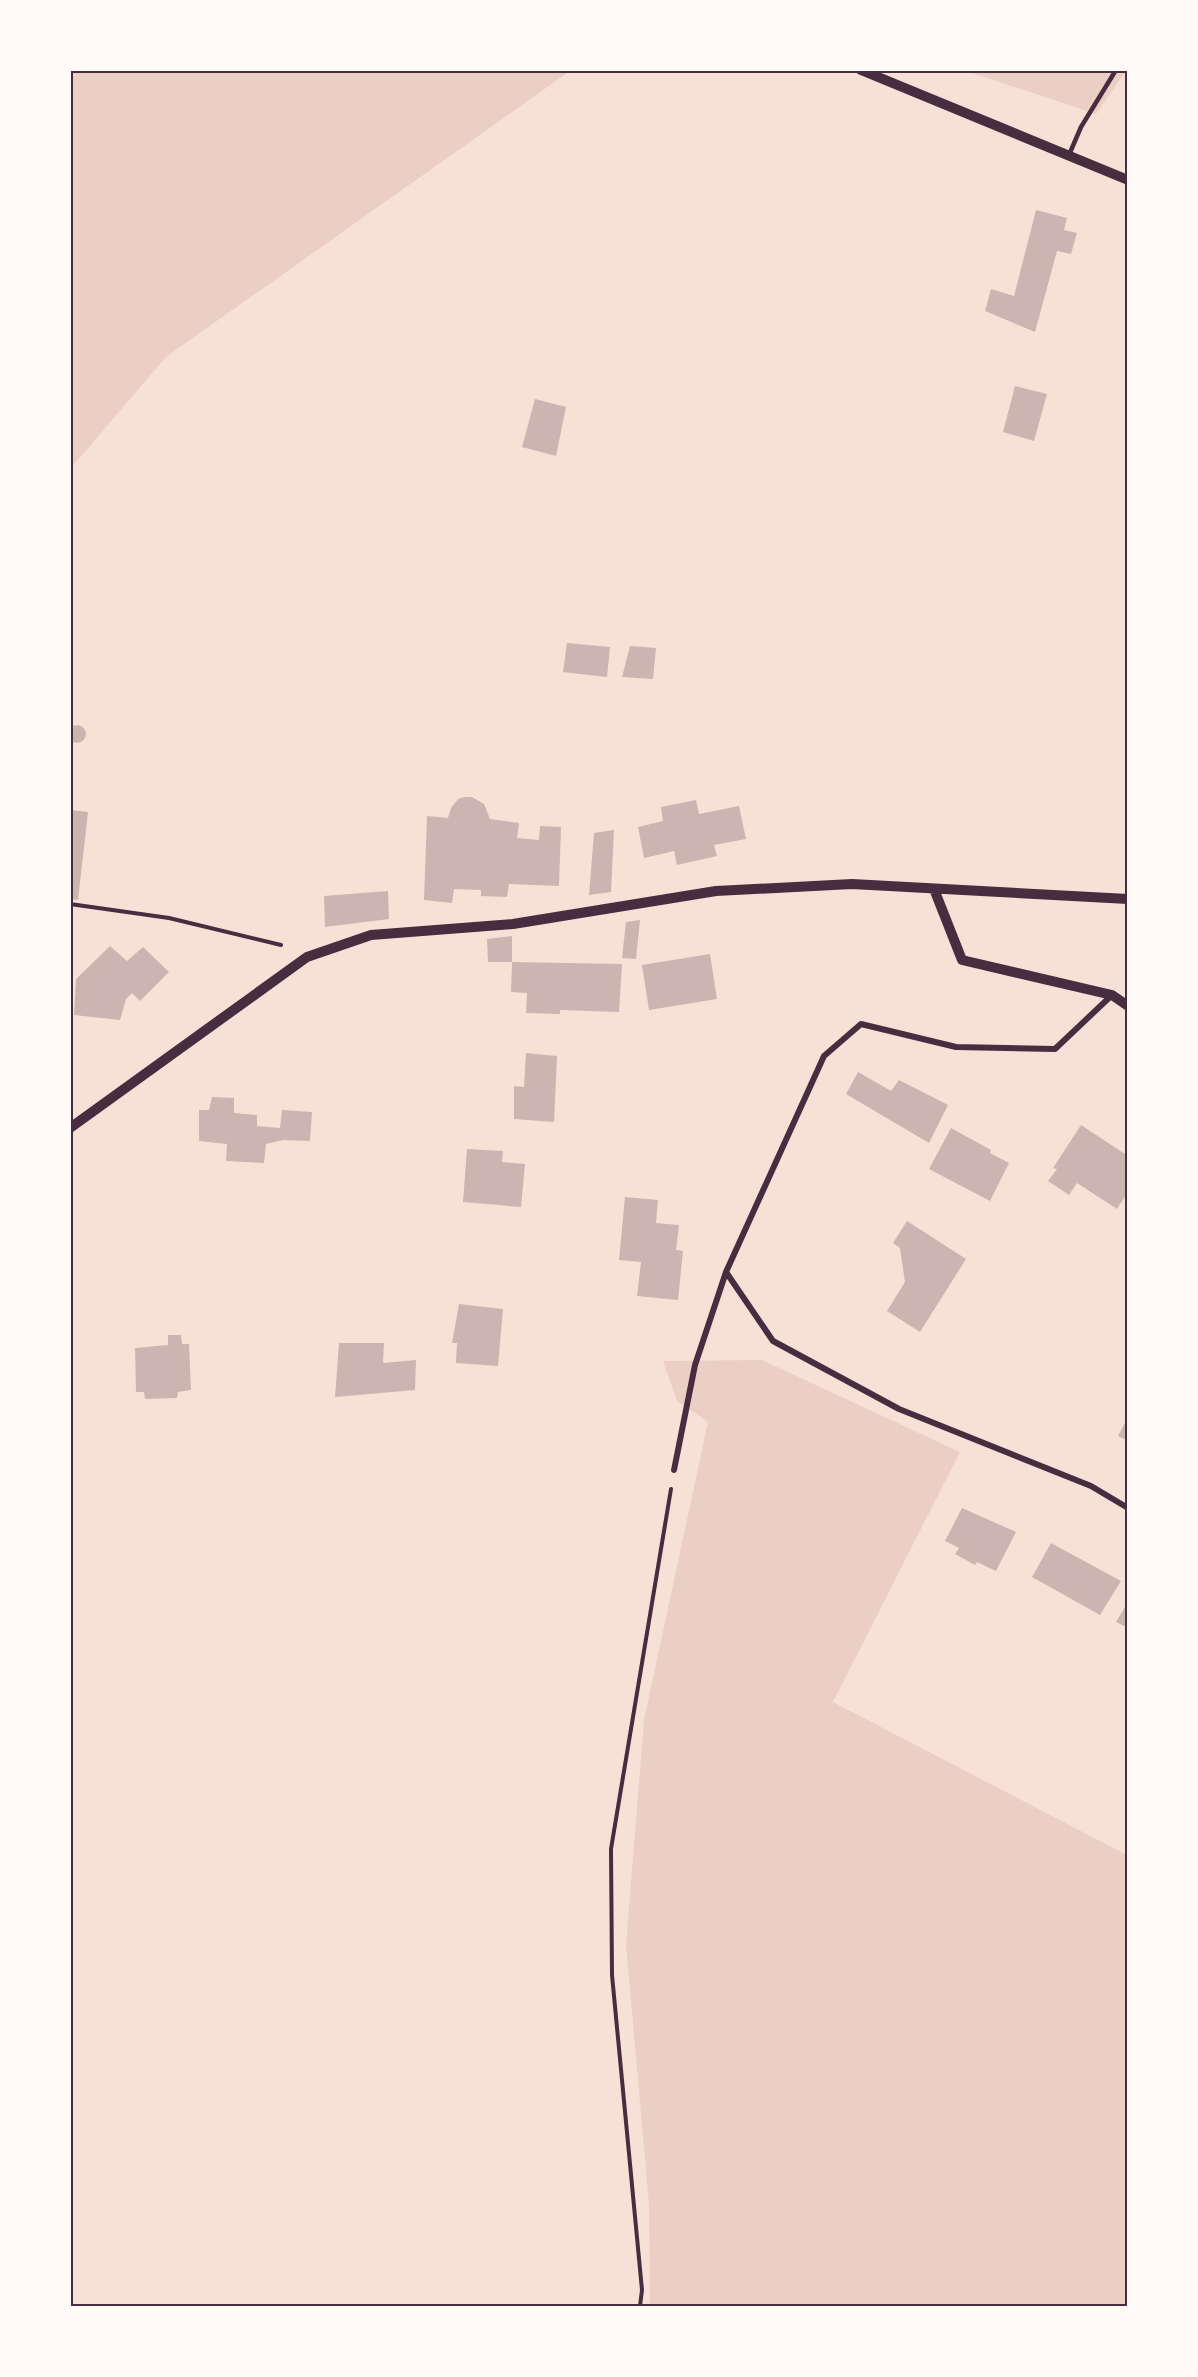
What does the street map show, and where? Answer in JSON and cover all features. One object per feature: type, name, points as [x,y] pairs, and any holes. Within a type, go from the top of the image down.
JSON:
[{"type":"street","points":[[861,70],[1128,180]]},
{"type":"street","points":[[70,1128],[307,957],[371,935],[513,924],[716,891],[852,884],[1128,899]]},
{"type":"street","points":[[934,889],[962,960],[1112,995],[1128,1006]]},
{"type":"street","points":[[674,1470],[695,1365],[726,1272],[824,1056],[861,1024],[956,1047],[1055,1049],[1112,995]]},
{"type":"street","points":[[726,1272],[773,1341],[898,1409],[1091,1486],[1128,1509]]},
{"type":"lane","points":[[1069,155],[1081,128],[1116,70]]},
{"type":"path","points":[[70,904],[169,918],[317,954]]},
{"type":"path","points":[[640,2307],[642,2290],[612,1976],[610,1849],[674,1470]]},
{"type":"shaded area","points":[[71,70],[570,71],[166,357],[71,468]]},
{"type":"shaded area","points":[[1127,70],[1096,114],[966,71]]},
{"type":"shaded area","points":[[762,1360],[960,1452],[833,1702],[1127,1855],[1127,2306],[650,2306],[649,2204],[626,1945],[644,1720],[708,1422],[677,1401],[663,1361]]},
{"type":"building","points":[[1036,210],[1067,218],[1064,230],[1077,233],[1071,254],[1057,251],[1035,332],[985,311],[991,289],[1014,296]]},
{"type":"building","points":[[1015,386],[1047,394],[1034,441],[1003,432]]},
{"type":"building","points":[[535,399],[566,407],[556,456],[522,447]]},
{"type":"building","points":[[567,643],[610,647],[607,677],[563,672]]},
{"type":"building","points":[[630,646],[656,648],[653,679],[622,677]]},
{"type":"building","points":[[77,725],[83,728],[86,734],[83,740],[77,743],[71,740],[68,734],[71,728]]},
{"type":"building","points":[[472,797],[484,804],[490,819],[519,823],[517,838],[539,840],[540,826],[561,827],[559,886],[509,884],[507,897],[481,896],[481,890],[454,889],[452,903],[424,900],[427,816],[448,818],[451,808],[458,799]]},
{"type":"building","points":[[696,800],[699,814],[739,806],[746,839],[714,845],[717,856],[677,865],[674,851],[644,858],[638,827],[663,821],[661,807]]},
{"type":"building","points":[[70,810],[88,812],[78,900],[70,899]]},
{"type":"building","points":[[614,830],[611,892],[589,895],[594,833]]},
{"type":"building","points":[[388,891],[389,919],[325,927],[324,896]]},
{"type":"building","points":[[640,920],[636,959],[622,958],[626,922]]},
{"type":"building","points":[[512,936],[512,962],[488,962],[487,939]]},
{"type":"building","points":[[110,946],[127,961],[143,947],[169,972],[140,1001],[132,993],[126,999],[120,1020],[74,1015],[76,979]]},
{"type":"building","points":[[710,954],[717,999],[649,1010],[642,965]]},
{"type":"building","points":[[512,962],[622,964],[619,1012],[560,1010],[560,1014],[526,1013],[527,993],[511,992]]},
{"type":"building","points":[[526,1053],[557,1056],[554,1122],[514,1119],[514,1086],[524,1087]]},
{"type":"building","points":[[858,1072],[891,1091],[899,1080],[948,1105],[929,1143],[846,1094]]},
{"type":"building","points":[[212,1097],[234,1098],[234,1113],[257,1115],[257,1126],[280,1128],[282,1110],[312,1112],[310,1141],[283,1140],[266,1144],[264,1163],[226,1161],[227,1144],[199,1141],[199,1110],[209,1110]]},
{"type":"building","points":[[1081,1125],[1128,1156],[1128,1192],[1117,1209],[1077,1183],[1069,1195],[1048,1181],[1057,1169],[1053,1168]]},
{"type":"building","points":[[951,1128],[991,1150],[990,1153],[1009,1163],[990,1201],[929,1169]]},
{"type":"building","points":[[467,1149],[503,1151],[502,1162],[525,1164],[521,1207],[463,1202]]},
{"type":"building","points":[[625,1197],[658,1200],[656,1223],[679,1225],[676,1250],[683,1251],[678,1300],[637,1296],[641,1262],[619,1260]]},
{"type":"building","points":[[907,1221],[966,1259],[920,1332],[887,1311],[905,1282],[900,1248],[893,1243]]},
{"type":"building","points":[[459,1304],[503,1309],[498,1366],[456,1363],[457,1343],[452,1343]]},
{"type":"building","points":[[168,1335],[181,1335],[182,1344],[189,1344],[191,1390],[178,1392],[177,1398],[145,1399],[144,1392],[136,1392],[135,1348],[168,1345]]},
{"type":"building","points":[[339,1343],[384,1343],[383,1363],[416,1360],[415,1390],[335,1397]]},
{"type":"building","points":[[1128,1417],[1128,1441],[1118,1436]]},
{"type":"building","points":[[962,1508],[1016,1532],[996,1571],[977,1562],[975,1565],[955,1554],[959,1548],[945,1541]]},
{"type":"building","points":[[1051,1543],[1121,1581],[1100,1615],[1032,1577]]},
{"type":"building","points":[[1128,1602],[1128,1628],[1116,1622]]}]
